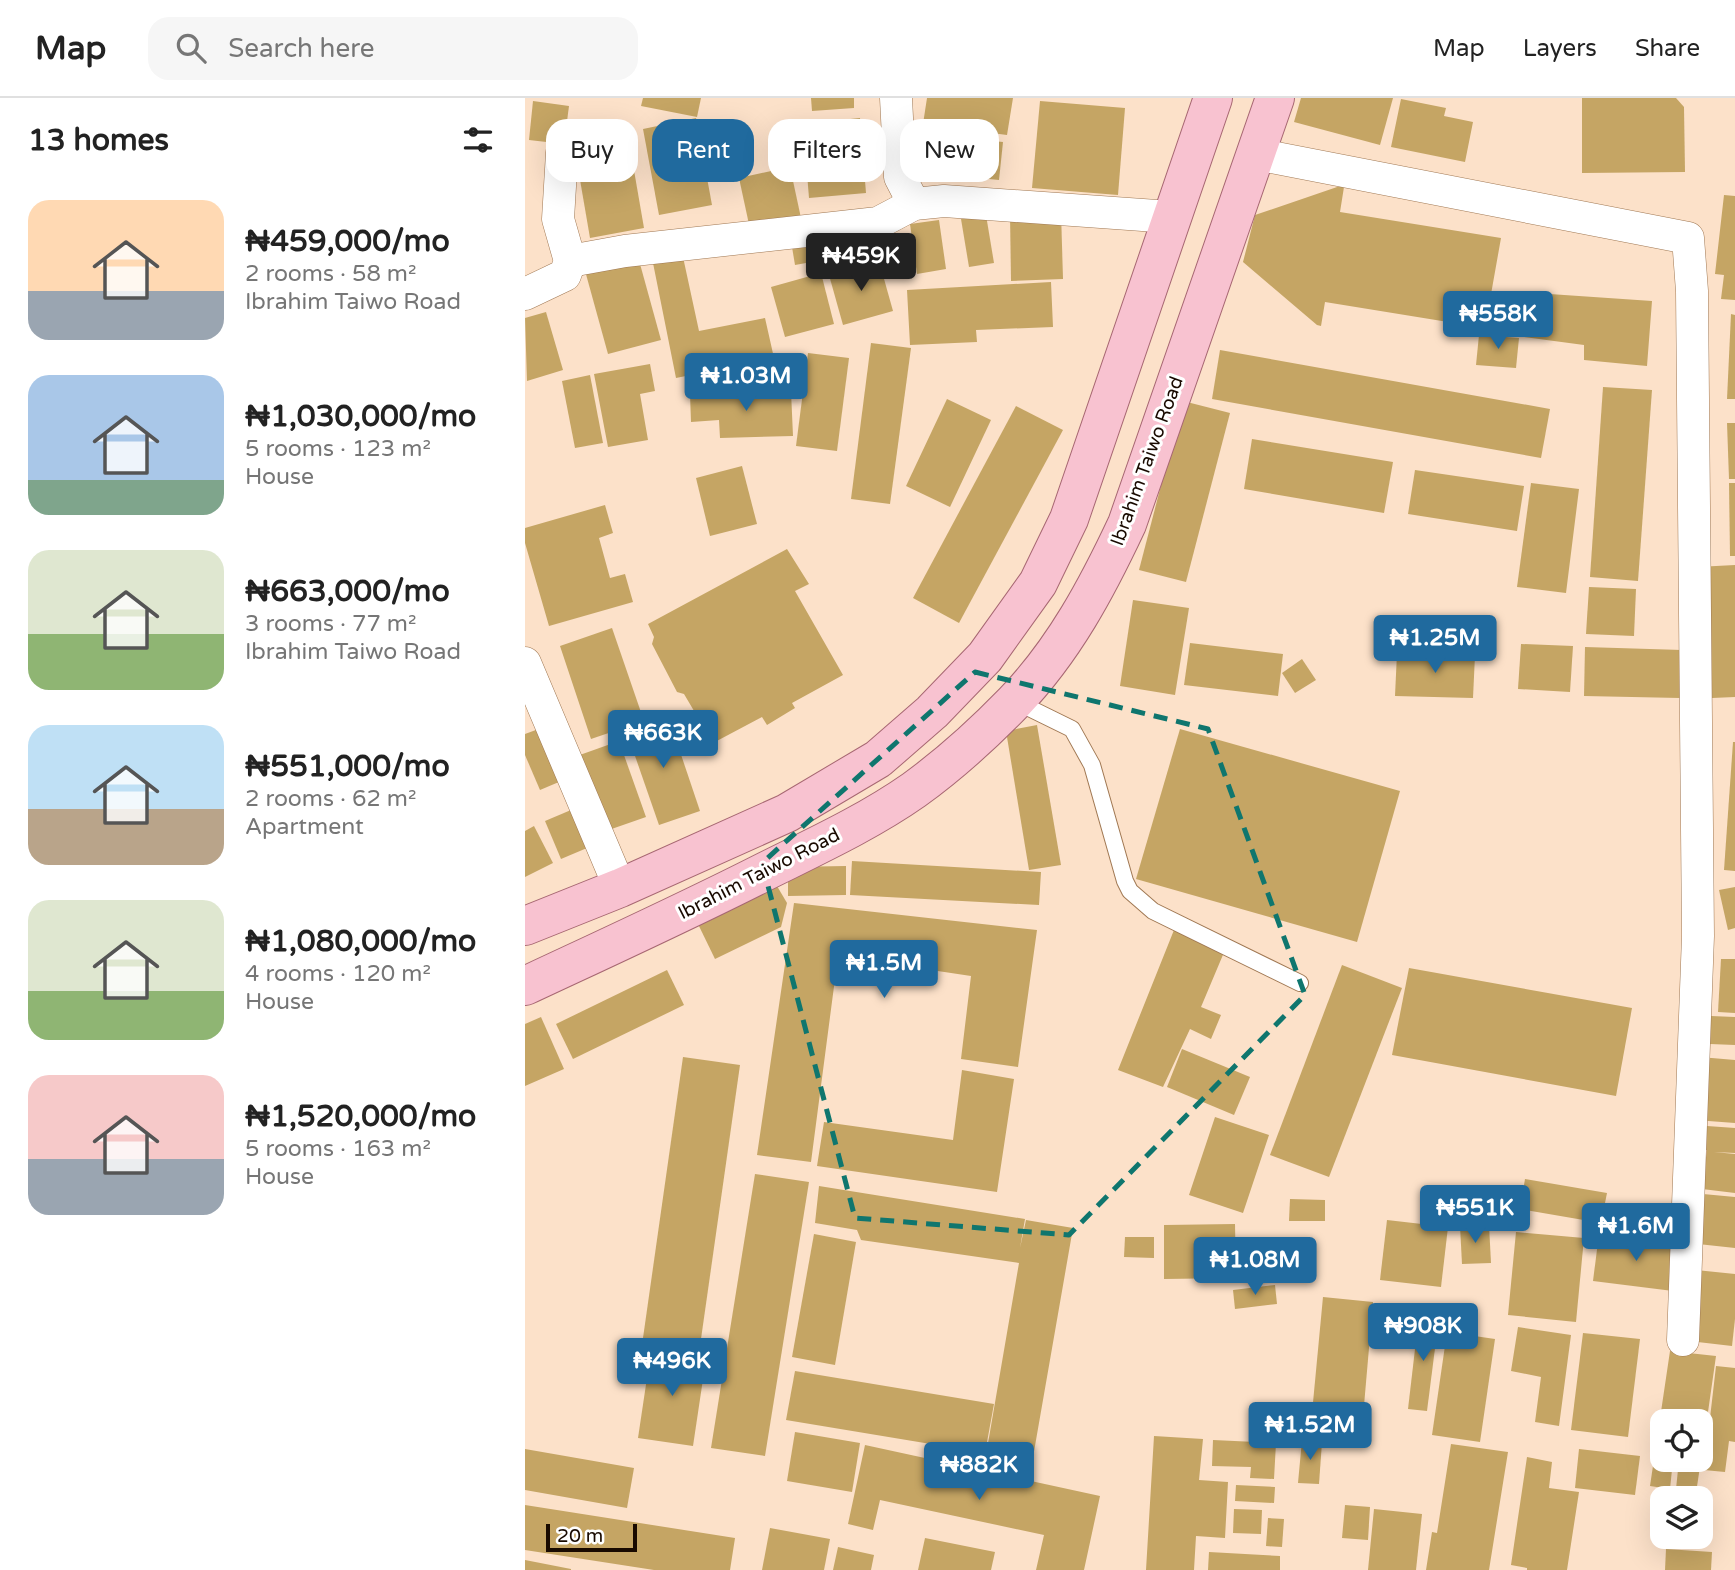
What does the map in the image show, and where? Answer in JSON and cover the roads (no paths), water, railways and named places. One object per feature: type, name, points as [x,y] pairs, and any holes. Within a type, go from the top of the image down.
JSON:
[{"type":"main road","points":[[525,926],[620,888],[787,813],[878,759],[932,712],[985,657],[1038,583],[1069,519],[1213,98]]},
{"type":"main road","name":"Ibrahim Taiwo Road","points":[[525,986],[683,913],[846,830],[913,790],[965,749],[1015,701],[1058,648],[1090,599],[1128,524],[1275,98]]},
{"type":"street","points":[[896,98],[900,177],[914,204]]},
{"type":"street","points":[[1256,154],[1688,238],[1692,291],[1697,936],[1683,1340]]},
{"type":"street","points":[[525,294],[565,275],[570,261],[558,219],[560,182]]},
{"type":"street","points":[[570,261],[625,251],[878,223],[914,204],[944,201],[1171,217]]},
{"type":"street","points":[[525,663],[620,888]]},
{"type":"lane","points":[[1015,701],[1072,729],[1092,765],[1130,891],[1153,911],[1300,983]]}]
